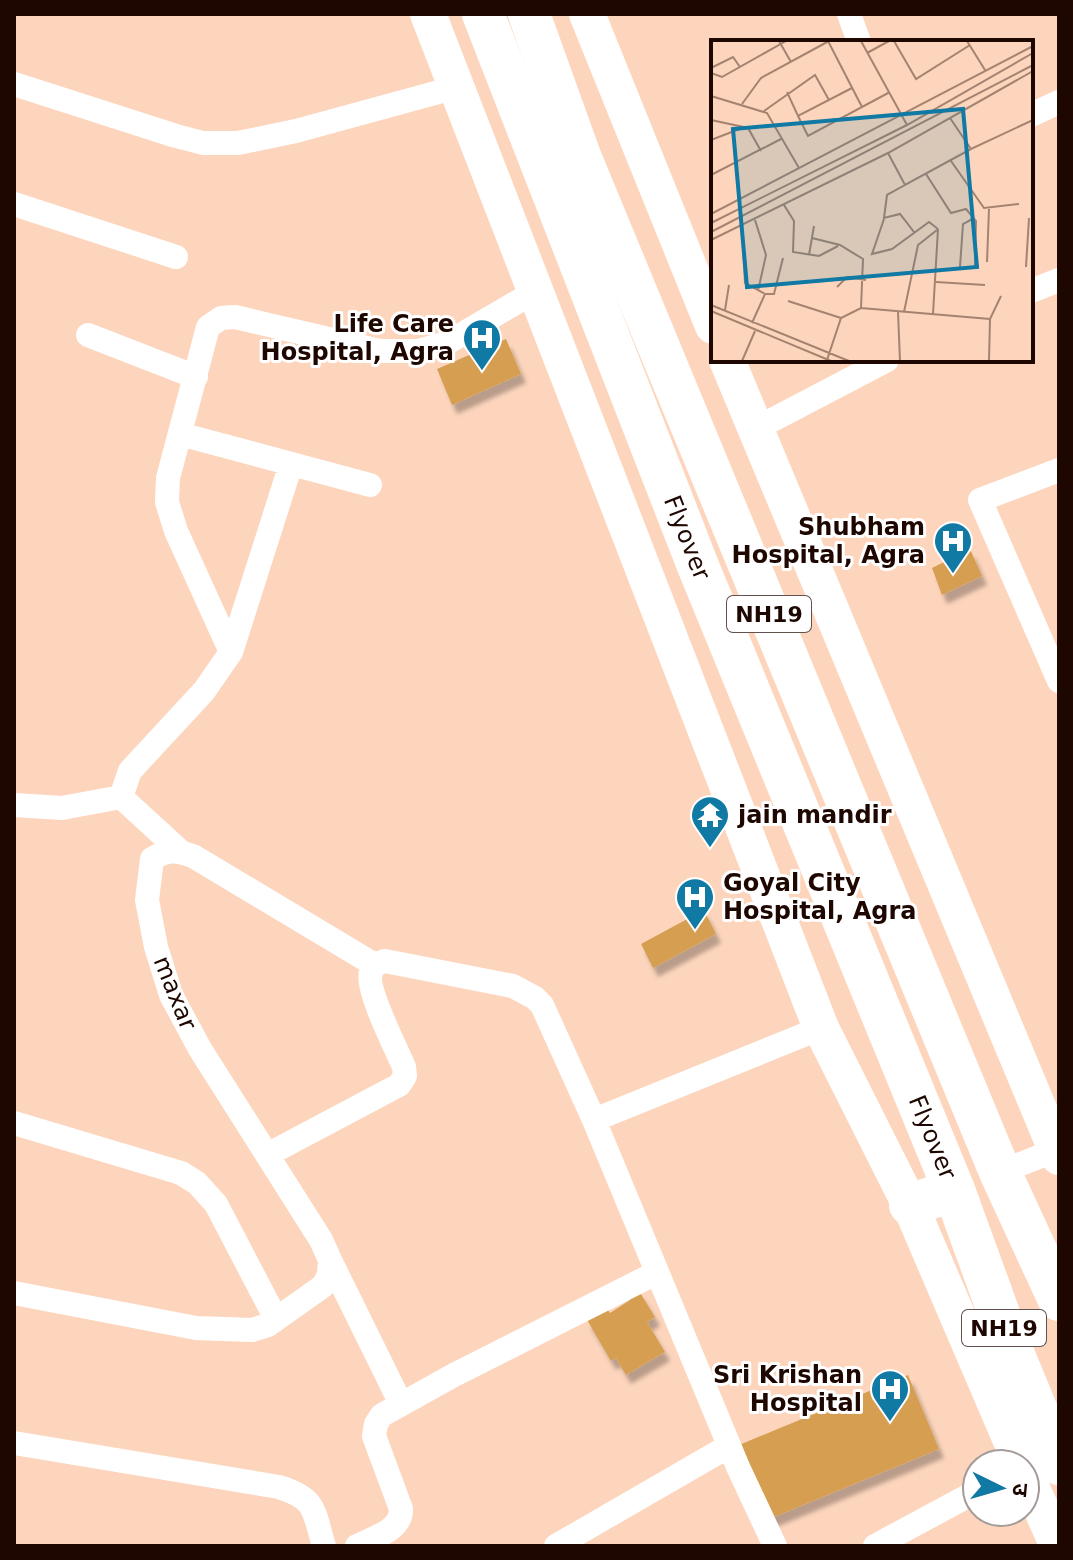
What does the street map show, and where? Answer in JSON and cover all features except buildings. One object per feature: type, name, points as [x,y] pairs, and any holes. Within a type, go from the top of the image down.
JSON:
[{"type":"highway","name":"Flyover","points":[[483,14],[698,566],[954,1190]]},
{"type":"highway","name":"Flyover","points":[[529,14],[580,156],[1000,1172]]},
{"type":"highway","name":"NH19","points":[[1000,1172],[1059,1300]]},
{"type":"highway","name":"NH19","points":[[954,1190],[1014,1355],[1059,1464]]},
{"type":"highway","points":[[910,1205],[954,1190]]},
{"type":"main road","points":[[428,14],[821,1028],[910,1205],[1014,1448]]},
{"type":"main road","points":[[587,14],[711,321]]},
{"type":"main road","points":[[728,362],[1058,1152]]},
{"type":"main road","points":[[1041,1508],[1058,1546]]},
{"type":"street","points":[[849,14],[858,40]]},
{"type":"street","points":[[14,84],[203,143],[238,143],[296,131],[457,87]]},
{"type":"street","points":[[1033,114],[1059,102]]},
{"type":"street","points":[[14,204],[176,257]]},
{"type":"street","points":[[1033,290],[1059,280]]},
{"type":"street","points":[[231,652],[176,531],[167,502],[168,478],[208,327],[221,318],[235,317],[380,351],[418,351],[447,343],[536,291]]},
{"type":"street","points":[[88,335],[196,377]]},
{"type":"street","points":[[755,429],[883,362]]},
{"type":"street","points":[[180,434],[370,485]]},
{"type":"street","points":[[121,797],[130,771],[204,691],[231,652],[291,464]]},
{"type":"street","points":[[1059,470],[980,500],[1059,681]]},
{"type":"street","points":[[14,805],[62,808],[121,797]]},
{"type":"street","points":[[121,797],[180,851],[375,965]]},
{"type":"street","name":"maxar","points":[[180,851],[163,852],[152,859],[147,900],[156,947],[171,995],[200,1049],[321,1240],[401,1404]]},
{"type":"street","points":[[267,1155],[387,1092],[399,1085],[405,1076],[370,988],[370,973],[375,965],[385,961],[513,986],[535,998],[542,1005],[594,1120],[729,1446],[775,1546]]},
{"type":"street","points":[[594,1120],[821,1028]]},
{"type":"street","points":[[14,1123],[181,1173],[197,1183],[216,1204],[276,1319]]},
{"type":"street","points":[[1000,1172],[1058,1152]]},
{"type":"street","points":[[14,1293],[196,1328],[252,1330],[268,1325],[323,1286],[329,1275],[330,1260]]},
{"type":"street","points":[[357,1546],[392,1528],[402,1515],[374,1436],[376,1424],[382,1415],[656,1273]]},
{"type":"street","points":[[14,1443],[295,1492],[307,1499],[313,1510],[324,1546]]},
{"type":"street","points":[[556,1546],[729,1446]]},
{"type":"street","points":[[875,1546],[961,1500]]},
{"type":"place","name":"Life Care Hospital, Agra","points":[[482,372]]},
{"type":"place","name":"Shubham Hospital, Agra","points":[[953,575]]},
{"type":"place","name":"jain mandir","points":[[710,849]]},
{"type":"place","name":"Goyal City Hospital, Agra","points":[[695,931]]},
{"type":"place","name":"Sri Krishan Hospital","points":[[890,1423]]}]
